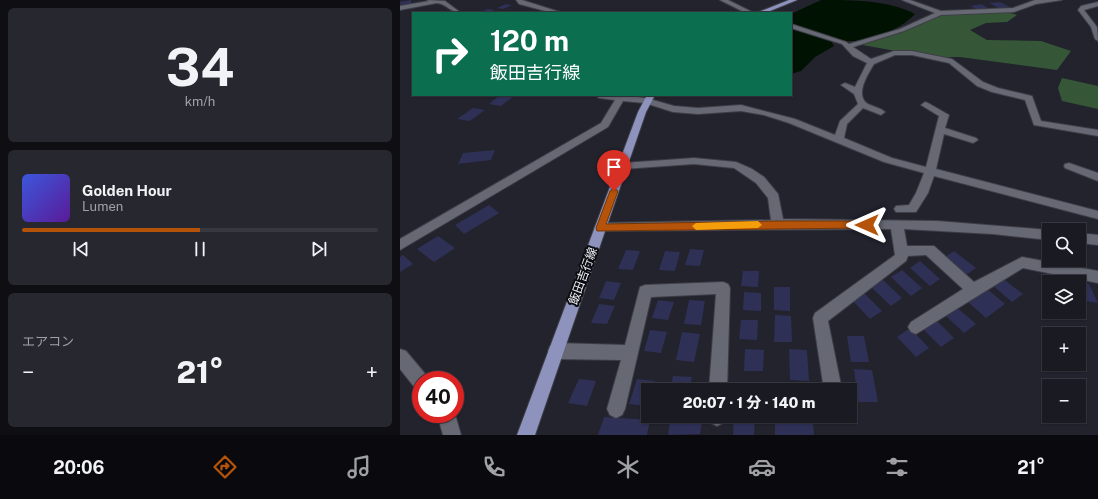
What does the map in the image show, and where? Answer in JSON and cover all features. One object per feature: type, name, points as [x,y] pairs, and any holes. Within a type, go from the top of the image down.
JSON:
[{"type":"main road","points":[[762,12],[794,0]]},
{"type":"main road","name":"飯田吉行線","points":[[526,435],[648,98]]},
{"type":"street","points":[[519,0],[521,3],[556,12]]},
{"type":"street","points":[[723,0],[749,12]]},
{"type":"street","points":[[905,0],[940,13]]},
{"type":"street","points":[[847,47],[902,30],[940,13],[1014,10],[1035,2],[1059,0]]},
{"type":"street","points":[[400,8],[432,1],[443,2],[457,12]]},
{"type":"street","points":[[1098,4],[1084,7],[1081,10],[1094,27],[1098,39]]},
{"type":"street","points":[[792,26],[844,43],[847,47],[870,62]]},
{"type":"street","points":[[858,93],[862,78],[870,62],[894,53],[912,53],[952,61],[980,84],[995,90],[1028,98],[1037,123],[1098,133]]},
{"type":"street","points":[[845,85],[858,93],[863,104],[881,112]]},
{"type":"street","points":[[606,96],[620,98],[648,98],[673,108],[698,111],[741,108],[766,113],[792,121],[838,141],[888,160],[1098,215]]},
{"type":"street","points":[[400,245],[605,125],[620,98]]},
{"type":"street","points":[[838,141],[843,122],[863,104]]},
{"type":"street","points":[[900,209],[912,209],[920,200],[930,171],[941,130],[944,115],[925,105]]},
{"type":"street","points":[[941,130],[973,140]]},
{"type":"street","points":[[623,166],[694,161],[736,165],[748,171],[760,180],[774,197],[778,224]]},
{"type":"street","points":[[1069,166],[1098,177]]},
{"type":"street","points":[[600,228],[778,224],[897,225],[999,229],[1042,234]]},
{"type":"street","points":[[831,383],[820,318],[901,257],[897,225]]},
{"type":"street","points":[[1086,239],[1098,240]]},
{"type":"street","points":[[901,250],[929,250],[973,290]]},
{"type":"street","points":[[916,327],[973,290],[1022,262],[1098,277]]},
{"type":"street","points":[[616,409],[631,353],[645,291],[723,288],[718,383]]},
{"type":"street","points":[[556,351],[631,353]]},
{"type":"street","points":[[400,357],[412,371]]},
{"type":"street","points":[[449,423],[452,435]]},
{"type":"green space","points":[[1005,11],[1017,15],[1007,22],[986,23],[970,30],[987,40],[1041,41],[1071,51],[1057,70],[960,57],[929,57],[857,44],[940,13]]},
{"type":"green space","points":[[1062,78],[1098,86],[1098,109],[1062,101],[1058,88]]},
{"type":"shaded area","points":[[821,0],[882,3],[905,9],[915,14],[909,20],[884,34],[857,41],[848,41],[820,34],[792,23],[792,14]]},
{"type":"shaded area","points":[[792,28],[831,41],[834,46],[815,57],[801,71],[792,74]]},
{"type":"building","points":[[411,0],[411,4],[400,5],[400,2]]},
{"type":"building","points":[[1000,2],[1010,7],[999,8],[989,3]]},
{"type":"building","points":[[506,4],[512,5],[503,9],[497,8]]},
{"type":"building","points":[[981,4],[990,9],[979,10],[970,6]]},
{"type":"building","points":[[488,9],[495,10],[490,12],[480,12]]},
{"type":"building","points":[[499,96],[514,96],[501,106],[489,104]]},
{"type":"building","points":[[473,108],[485,110],[470,121],[457,119]]},
{"type":"building","points":[[495,150],[491,160],[458,164],[463,153]]},
{"type":"building","points":[[489,205],[499,213],[464,234],[455,225]]},
{"type":"building","points":[[438,236],[455,248],[434,262],[417,249]]},
{"type":"building","points":[[690,249],[704,250],[700,266],[685,265]]},
{"type":"building","points":[[626,250],[640,251],[633,270],[618,269]]},
{"type":"building","points":[[665,251],[680,252],[675,271],[659,270]]},
{"type":"building","points":[[954,251],[976,268],[966,275],[945,257]]},
{"type":"building","points":[[403,255],[413,264],[400,272],[400,257]]},
{"type":"building","points":[[920,261],[940,279],[930,286],[910,268]]},
{"type":"building","points":[[902,270],[922,288],[911,296],[891,277]]},
{"type":"building","points":[[743,271],[759,271],[758,287],[741,286]]},
{"type":"building","points":[[1002,278],[1023,294],[1012,302],[992,285]]},
{"type":"building","points":[[882,279],[902,298],[891,306],[871,287]]},
{"type":"building","points":[[606,281],[621,283],[614,300],[599,298]]},
{"type":"building","points":[[1086,283],[1089,284],[1098,303],[1086,301]]},
{"type":"building","points":[[774,287],[790,287],[790,311],[774,310]]},
{"type":"building","points":[[986,288],[1005,304],[986,318],[967,301]]},
{"type":"building","points":[[862,291],[882,311],[870,319],[851,299]]},
{"type":"building","points":[[744,292],[761,293],[761,311],[743,310]]},
{"type":"building","points":[[658,300],[674,302],[668,320],[652,318]]},
{"type":"building","points":[[689,300],[705,301],[701,325],[684,324]]},
{"type":"building","points":[[599,304],[615,306],[607,324],[591,323]]},
{"type":"building","points":[[955,306],[976,324],[964,333],[944,314]]},
{"type":"building","points":[[775,315],[791,316],[792,342],[774,342]]},
{"type":"building","points":[[934,318],[954,338],[941,347],[921,327]]},
{"type":"building","points":[[741,320],[758,320],[757,340],[739,339]]},
{"type":"building","points":[[910,328],[929,348],[916,357],[897,337]]},
{"type":"building","points":[[650,330],[667,332],[661,353],[644,351]]},
{"type":"building","points":[[682,332],[700,334],[694,362],[676,360]]},
{"type":"building","points":[[847,336],[864,336],[869,362],[851,362]]},
{"type":"building","points":[[745,349],[764,350],[763,371],[744,371]]},
{"type":"building","points":[[789,349],[807,350],[809,381],[790,380]]},
{"type":"building","points":[[854,369],[872,370],[878,402],[858,402],[857,383],[856,383]]},
{"type":"building","points":[[673,376],[692,377],[691,383],[672,383]]},
{"type":"building","points":[[579,379],[596,381],[587,406],[568,403]]},
{"type":"building","points":[[637,379],[655,381],[655,383],[641,383],[641,405],[629,404]]},
{"type":"building","points":[[604,417],[641,419],[641,423],[649,423],[647,435],[598,435]]},
{"type":"building","points":[[670,423],[702,423],[700,434],[668,435]]},
{"type":"building","points":[[734,423],[755,423],[754,435],[733,435]]},
{"type":"building","points":[[775,423],[813,423],[814,435],[775,435]]},
{"type":"slow traffic","points":[[696,226],[758,225]]},
{"type":"route","points":[[614,191],[600,228],[778,224],[867,225]]}]
